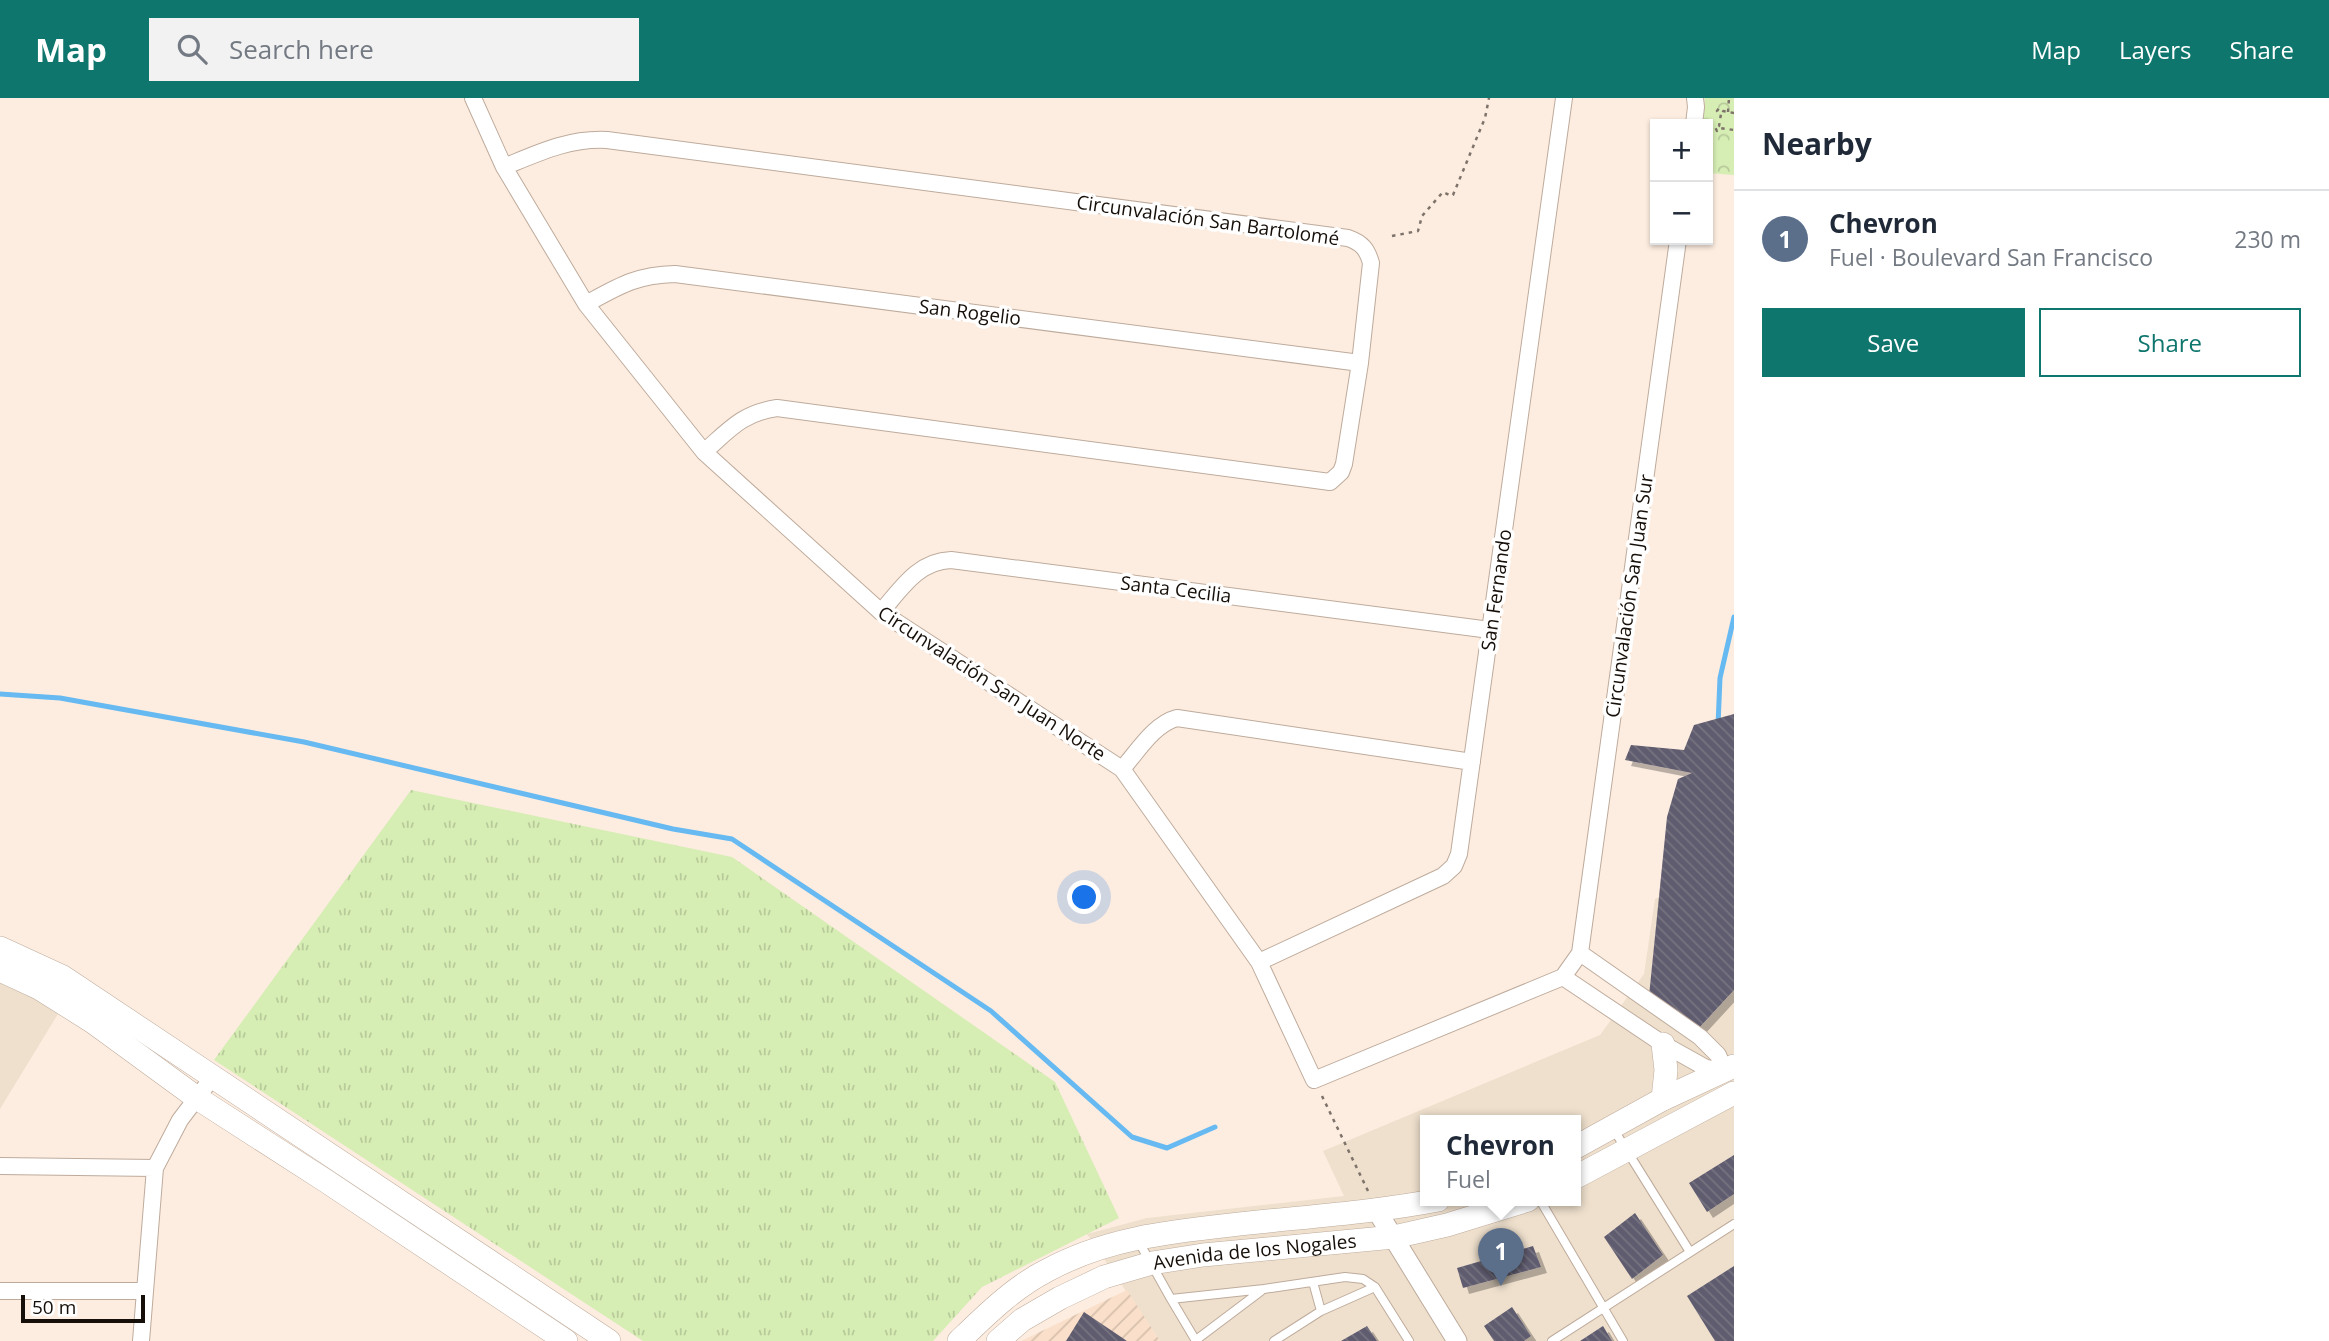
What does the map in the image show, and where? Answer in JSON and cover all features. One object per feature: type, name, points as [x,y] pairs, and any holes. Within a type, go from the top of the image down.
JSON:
[{"type":"main road","points":[[0,947],[62,977],[609,1341]]},
{"type":"main road","points":[[0,970],[39,988],[93,1022],[197,1098],[566,1341]]},
{"type":"main road","points":[[1663,1044],[1666,1070],[1663,1099]]},
{"type":"main road","points":[[1581,1144],[1663,1099],[1731,1070]]},
{"type":"main road","points":[[1709,1107],[1731,1070]]},
{"type":"main road","points":[[1581,1174],[1734,1093]]},
{"type":"main road","name":"Avenida de los Nogales","points":[[959,1341],[1009,1296],[1045,1271],[1088,1252],[1136,1238],[1185,1229],[1377,1211],[1420,1203]]},
{"type":"main road","name":"Avenida de los Nogales","points":[[998,1341],[1022,1320],[1060,1298],[1104,1278],[1153,1263],[1203,1255],[1394,1237],[1447,1225],[1509,1206]]},
{"type":"street","name":"Circunvalación San Juan Norte","points":[[473,98],[504,167],[586,304],[705,452],[881,612],[1122,769],[1259,962],[1314,1080]]},
{"type":"street","name":"San Fernando","points":[[1259,962],[1443,876],[1454,866],[1459,855],[1564,98]]},
{"type":"street","points":[[1695,98],[1695,119]]},
{"type":"street","name":"Circunvalación San Bartolomé","points":[[504,167],[565,143],[607,140],[1348,238],[1360,242],[1368,251],[1371,263],[1360,363],[1344,464],[1341,472],[1330,482],[777,408],[752,413],[737,422],[705,452]]},
{"type":"street","name":"Circunvalación San Juan Sur","points":[[1563,977],[1580,953],[1677,245]]},
{"type":"street","name":"San Rogelio","points":[[586,304],[633,279],[653,274],[675,274],[1360,363]]},
{"type":"street","name":"Santa Cecilia","points":[[881,612],[921,568],[940,560],[951,560],[1490,630]]},
{"type":"street","points":[[1122,769],[1157,730],[1167,721],[1177,718],[1472,762]]},
{"type":"street","points":[[1580,953],[1700,1037],[1731,1070]]},
{"type":"street","points":[[1314,1080],[1563,977],[1663,1044],[1706,1068],[1731,1070]]},
{"type":"street","points":[[141,1341],[155,1168],[180,1120],[212,1078]]},
{"type":"street","points":[[0,1166],[155,1168]]},
{"type":"street","points":[[1377,1211],[1457,1341]]},
{"type":"street","points":[[0,1291],[144,1291]]},
{"type":"lane","points":[[1612,1126],[1689,1252]]},
{"type":"lane","points":[[1544,1206],[1623,1341]]},
{"type":"lane","points":[[1552,1341],[1734,1224]]},
{"type":"lane","points":[[1136,1238],[1153,1263],[1196,1341],[1264,1289]]},
{"type":"lane","points":[[1171,1299],[1345,1277],[1363,1279],[1375,1287],[1409,1341]]},
{"type":"lane","points":[[1313,1282],[1321,1311]]},
{"type":"lane","points":[[1274,1341],[1321,1311],[1375,1287]]},
{"type":"path","points":[[1392,236],[1418,231],[1422,215],[1443,192],[1453,195],[1485,118],[1489,98]]},
{"type":"path","points":[[1728,98],[1728,111]]},
{"type":"path","points":[[1734,113],[1719,108],[1719,126],[1715,127],[1717,131],[1720,128],[1734,131]]},
{"type":"path","points":[[1314,1080],[1377,1211]]},
{"type":"shaded area","points":[[1734,863],[1734,1341],[1160,1341],[1087,1234],[1147,1218],[1344,1196],[1323,1151],[1600,1035],[1644,974],[1655,899]]},
{"type":"shaded area","points":[[0,981],[61,1009],[0,1109]]},
{"type":"shaded area","points":[[1127,1290],[1160,1341],[1021,1341]]},
{"type":"green space","points":[[1705,98],[1734,98],[1734,175],[1713,173],[1713,119],[1703,119]]},
{"type":"green space","points":[[411,790],[732,857],[1055,1082],[1119,1218],[982,1287],[933,1341],[643,1341],[214,1060]]},
{"type":"building","points":[[1734,714],[1734,990],[1698,1029],[1649,996],[1667,817],[1678,779],[1692,773],[1625,760],[1631,745],[1684,750],[1694,725]]},
{"type":"building","points":[[1734,1155],[1734,1194],[1707,1212],[1689,1183]]},
{"type":"building","points":[[1635,1213],[1663,1255],[1632,1279],[1604,1237]]},
{"type":"building","points":[[1533,1246],[1541,1267],[1463,1288],[1457,1268]]},
{"type":"building","points":[[1734,1266],[1734,1341],[1715,1341],[1687,1296]]},
{"type":"building","points":[[1512,1307],[1531,1336],[1524,1341],[1494,1341],[1484,1326]]},
{"type":"building","points":[[1084,1312],[1127,1341],[1066,1341]]},
{"type":"building","points":[[1367,1326],[1377,1341],[1341,1341]]},
{"type":"building","points":[[1603,1326],[1612,1341],[1580,1341]]},
{"type":"waterway","points":[[1718,725],[1720,678],[1734,617]]},
{"type":"waterway","points":[[0,694],[60,698],[304,742],[673,829],[732,839],[991,1011],[1132,1137],[1167,1148],[1215,1127]]},
{"type":"place","name":"Chevron","points":[[1501,1286]]}]
